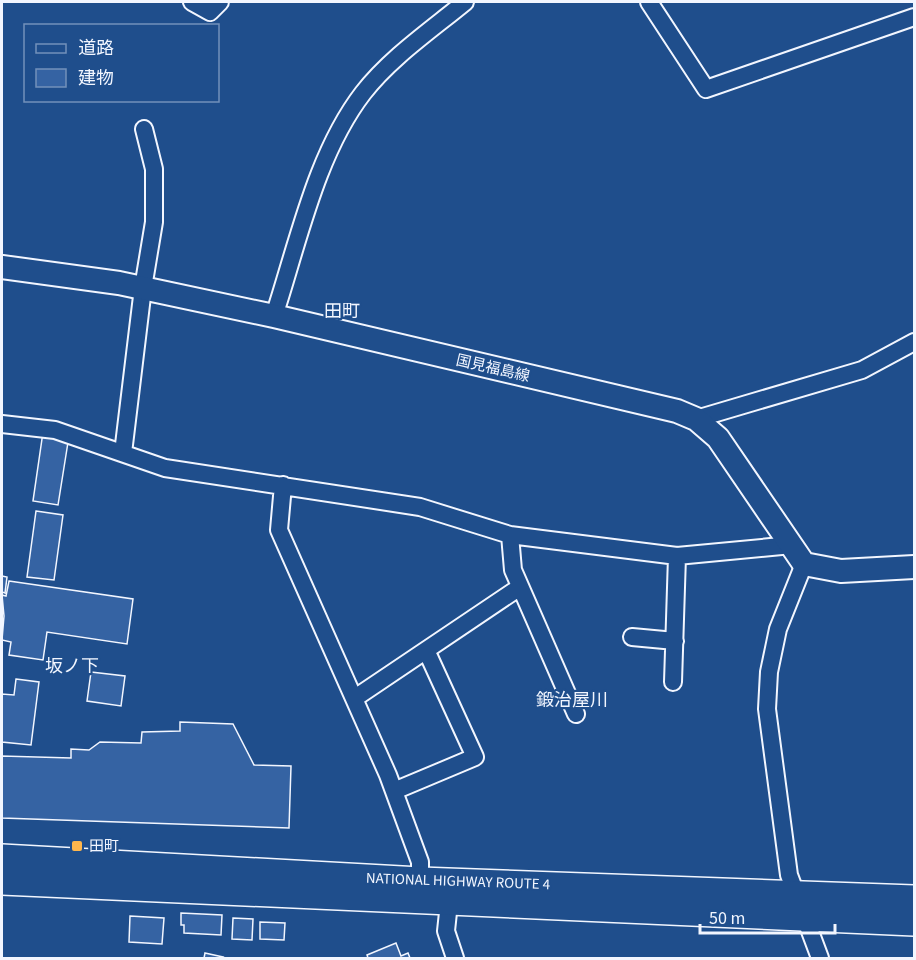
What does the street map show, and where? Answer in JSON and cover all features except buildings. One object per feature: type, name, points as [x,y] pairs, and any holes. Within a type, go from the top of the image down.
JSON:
[{"type":"highway","name":"NATIONAL HIGHWAY ROUTE 4","points":[[2,858],[187,870],[420,881],[800,906],[915,922]]},
{"type":"highway","name":"NATIONAL HIGHWAY ROUTE 4","points":[[2,881],[449,903],[800,906],[915,898]]},
{"type":"main road","name":"国見福島線","points":[[2,267],[143,288],[274,316],[677,411],[696,419],[718,438],[804,564]]},
{"type":"main road","points":[[804,564],[841,571],[915,567]]},
{"type":"street","points":[[192,2],[210,12],[220,2]]},
{"type":"street","points":[[274,316],[329,148],[363,93],[384,71],[465,2]]},
{"type":"street","points":[[649,2],[706,89],[915,17]]},
{"type":"street","points":[[123,453],[143,288],[154,222],[154,170],[144,129]]},
{"type":"street","points":[[696,419],[862,370],[915,342]]},
{"type":"street","points":[[2,424],[55,430],[165,468],[420,507],[510,535],[678,556],[792,545]]},
{"type":"street","points":[[283,485],[279,530],[355,698],[394,791],[420,862],[420,881]]},
{"type":"street","points":[[510,535],[513,570],[576,714]]},
{"type":"street","points":[[673,682],[678,556]]},
{"type":"street","points":[[804,564],[778,629],[766,709],[789,875],[820,958]]},
{"type":"street","points":[[355,698],[520,587]]},
{"type":"street","points":[[632,638],[675,641]]},
{"type":"street","points":[[394,791],[475,757],[426,651]]},
{"type":"street","points":[[449,903],[446,931],[455,958]]},
{"type":"place","name":"田町","points":[[77,846]]},
{"type":"district","name":"田町","points":[[342,311]]},
{"type":"district","name":"坂ノ下","points":[[72,666]]},
{"type":"district","name":"鍛治屋川","points":[[572,700]]}]
